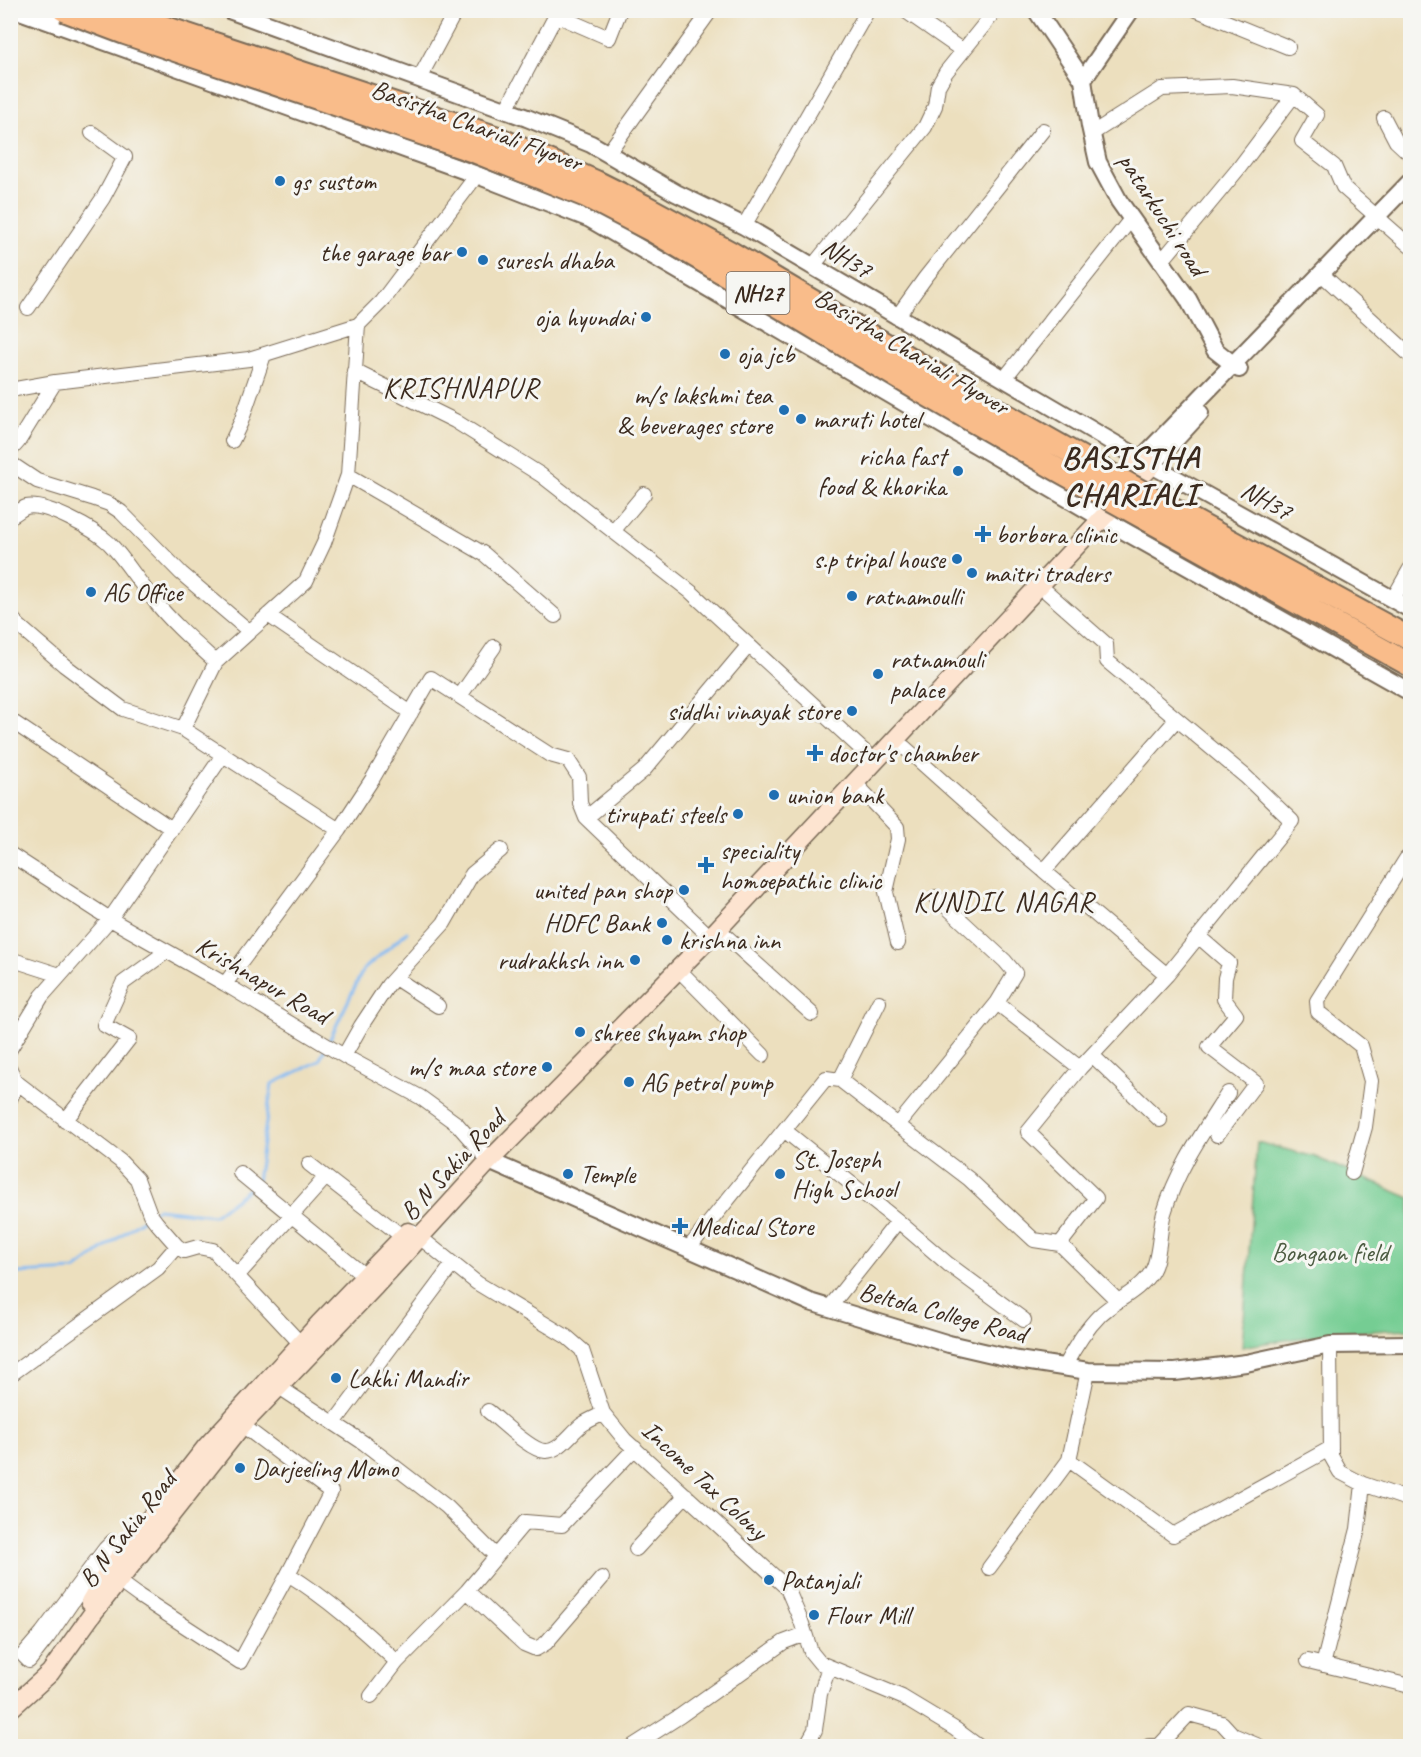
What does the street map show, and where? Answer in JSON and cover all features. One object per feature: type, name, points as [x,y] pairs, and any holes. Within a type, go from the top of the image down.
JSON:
[{"type":"highway","name":"Basistha Chariali Flyover","points":[[64,10],[125,33],[474,151],[597,201],[655,232],[1038,458],[1410,665]]},
{"type":"highway","name":"Basistha Chariali Flyover","points":[[112,10],[495,137],[615,191],[740,258],[967,393],[1110,474],[1410,639]]},
{"type":"main road","points":[[1098,517],[1147,462]]},
{"type":"main road","name":"B N Sakia Road","points":[[10,1709],[48,1668],[86,1609],[207,1446],[274,1383],[411,1235],[855,783],[1039,585],[1098,517]]},
{"type":"main road","name":"B N Sakia Road","points":[[486,1158],[678,969],[868,755],[1098,517]]},
{"type":"main road","name":"B N Sakia Road","points":[[117,1566],[242,1425],[301,1344],[365,1276],[411,1235]]},
{"type":"main road","name":"B N Sakia Road","points":[[10,1697],[48,1668]]},
{"type":"street","points":[[17,10],[477,175],[590,219],[1098,517],[1410,692]]},
{"type":"street","name":"NH37","points":[[229,10],[506,110],[608,153],[676,193],[744,226],[1147,462],[1410,609]]},
{"type":"street","points":[[419,79],[456,10]]},
{"type":"street","points":[[506,110],[556,15],[609,38],[620,10]]},
{"type":"street","points":[[608,153],[711,10]]},
{"type":"street","points":[[744,226],[868,10]]},
{"type":"street","points":[[904,10],[963,51]]},
{"type":"street","points":[[812,267],[925,127],[935,106],[938,86],[946,72],[996,10]]},
{"type":"street","name":"patarkuchi road","points":[[1036,10],[1083,80],[1091,134],[1098,162],[1119,201],[1188,299],[1215,350],[1236,367]]},
{"type":"street","points":[[1083,80],[1131,10]]},
{"type":"street","points":[[1197,10],[1288,47]]},
{"type":"street","points":[[1091,134],[1162,90],[1232,86],[1294,95],[1317,115],[1302,141],[1334,166],[1343,187],[1410,246]]},
{"type":"street","points":[[1161,262],[1239,168],[1294,95]]},
{"type":"street","points":[[1384,118],[1396,141],[1410,154]]},
{"type":"street","points":[[897,317],[925,278],[1043,130]]},
{"type":"street","points":[[28,308],[103,198],[125,157],[92,133]]},
{"type":"street","points":[[10,390],[55,382],[249,359],[358,325],[381,302],[477,175]]},
{"type":"street","points":[[1236,367],[1327,279],[1410,182]]},
{"type":"street","points":[[1147,462],[1380,218],[1410,193]]},
{"type":"street","points":[[1004,379],[1131,219]]},
{"type":"street","points":[[1327,279],[1410,356]]},
{"type":"street","points":[[183,729],[216,662],[306,581],[324,543],[348,475],[358,325]]},
{"type":"street","points":[[232,441],[242,422],[264,355]]},
{"type":"street","points":[[354,371],[455,421],[541,476],[614,530],[692,592],[868,755]]},
{"type":"street","points":[[10,451],[55,382]]},
{"type":"street","points":[[10,463],[37,481],[69,489],[109,504],[122,512],[181,573],[249,631]]},
{"type":"street","points":[[348,475],[484,554],[555,616]]},
{"type":"street","points":[[614,530],[644,494]]},
{"type":"street","points":[[10,517],[26,507],[39,507],[60,513],[107,541],[128,564],[153,600],[216,662]]},
{"type":"street","points":[[1393,599],[1410,569]]},
{"type":"street","points":[[1039,585],[1106,644],[1107,661],[1245,776],[1292,821],[1167,975],[1080,1068],[1028,1132],[1096,1198],[1060,1244]]},
{"type":"street","points":[[268,615],[411,713]]},
{"type":"street","points":[[10,616],[64,665],[123,709],[183,729],[339,830]]},
{"type":"street","points":[[586,818],[644,770],[749,645]]},
{"type":"street","points":[[460,696],[494,647]]},
{"type":"street","points":[[225,984],[339,830],[431,678],[550,755],[568,760],[579,777],[580,803],[586,818],[711,930],[812,1014]]},
{"type":"street","points":[[10,720],[172,829]]},
{"type":"street","points":[[1044,872],[1176,720]]},
{"type":"street","points":[[904,747],[1044,872],[1167,975]]},
{"type":"street","points":[[10,1049],[42,996],[110,919],[223,755]]},
{"type":"street","points":[[855,783],[897,827],[898,839],[886,892],[898,943]]},
{"type":"street","points":[[344,1056],[361,1026],[395,978],[444,923],[472,874],[501,850]]},
{"type":"street","name":"Krishnapur Road","points":[[10,854],[110,919],[225,984],[344,1056],[420,1097],[457,1124],[486,1158]]},
{"type":"street","points":[[1352,1173],[1365,1127],[1371,1081],[1361,1046],[1318,1012],[1317,1001],[1410,856]]},
{"type":"street","points":[[898,1125],[997,1003],[1015,973],[936,897]]},
{"type":"street","points":[[1198,936],[1229,963],[1225,978],[1224,999],[1236,1015],[1209,1047],[1256,1083],[1217,1135]]},
{"type":"street","points":[[65,1121],[129,1039],[104,1025],[123,983],[166,952]]},
{"type":"street","points":[[10,959],[60,975]]},
{"type":"street","points":[[678,969],[763,1055]]},
{"type":"street","points":[[395,978],[438,1006]]},
{"type":"street","points":[[840,1080],[879,1002]]},
{"type":"street","points":[[997,1003],[1080,1068]]},
{"type":"street","points":[[1092,1055],[1160,1120]]},
{"type":"street","points":[[13,1075],[65,1121],[120,1161],[137,1179],[150,1214],[177,1246],[184,1251],[198,1247],[213,1250],[301,1344]]},
{"type":"street","points":[[10,1099],[15,1091],[13,1075]]},
{"type":"street","points":[[688,1248],[826,1078],[840,1080],[969,1179],[1034,1240],[1060,1244],[1118,1301]]},
{"type":"street","points":[[1064,1367],[1077,1342],[1101,1315],[1143,1284],[1153,1269],[1164,1213],[1179,1176],[1193,1148],[1228,1093]]},
{"type":"street","points":[[784,1130],[948,1264],[1024,1320]]},
{"type":"street","name":"Beltola College Road","points":[[486,1158],[810,1302],[949,1344],[1018,1360],[1088,1371],[1175,1372],[1246,1363],[1330,1345],[1410,1344]]},
{"type":"street","name":"Income Tax Colony","points":[[309,1164],[477,1283],[567,1336],[582,1350],[603,1413],[625,1440],[787,1588],[811,1652],[820,1663],[902,1696],[978,1746]]},
{"type":"street","points":[[240,1173],[365,1276]]},
{"type":"street","points":[[238,1275],[326,1177]]},
{"type":"street","points":[[829,1308],[898,1221]]},
{"type":"street","points":[[10,1375],[158,1268],[177,1246]]},
{"type":"street","points":[[334,1423],[453,1264]]},
{"type":"street","points":[[1330,1345],[1331,1456],[1340,1472],[1363,1484],[1410,1500]]},
{"type":"street","points":[[989,1568],[1069,1461],[1088,1371]]},
{"type":"street","points":[[274,1383],[364,1443],[447,1507],[496,1556]]},
{"type":"street","points":[[488,1411],[544,1452],[561,1443],[581,1425],[603,1413]]},
{"type":"street","points":[[117,1566],[117,1549],[113,1541],[23,1655],[29,1661],[105,1554],[117,1566],[240,1662],[331,1492],[242,1425]]},
{"type":"street","points":[[371,1696],[396,1662],[466,1591],[525,1522],[562,1525],[635,1448]]},
{"type":"street","points":[[1069,1461],[1173,1535],[1331,1448]]},
{"type":"street","points":[[1323,1665],[1358,1529],[1363,1484]]},
{"type":"street","points":[[636,1549],[686,1495]]},
{"type":"street","points":[[288,1574],[317,1592],[396,1662]]},
{"type":"street","points":[[466,1591],[524,1644],[536,1649],[546,1643],[602,1578]]},
{"type":"street","points":[[633,1746],[681,1716],[783,1642],[805,1634]]},
{"type":"street","points":[[1308,1661],[1410,1686]]},
{"type":"street","points":[[806,1746],[815,1730],[820,1694],[829,1667]]},
{"type":"street","points":[[1149,1746],[1158,1746],[1189,1714],[1222,1723],[1233,1736],[1260,1746]]},
{"type":"green space","name":"Bongaon field","points":[[1257,1142],[1315,1157],[1410,1198],[1410,1329],[1326,1335],[1242,1347]]},
{"type":"waterway","points":[[328,1043],[363,970],[407,932]]},
{"type":"waterway","points":[[257,1181],[272,1084],[319,1061],[325,1049]]},
{"type":"waterway","points":[[153,1212],[157,1209],[214,1215],[250,1188]]},
{"type":"waterway","points":[[10,1277],[18,1273],[75,1270],[147,1216]]},
{"type":"place","name":"gs sustom","points":[[280,181]]},
{"type":"place","name":"the garage bar","points":[[462,252]]},
{"type":"place","name":"suresh dhaba","points":[[483,260]]},
{"type":"place","name":"oja hyundai","points":[[646,317]]},
{"type":"place","name":"oja jcb","points":[[725,354]]},
{"type":"place","name":"m/s lakshmi tea & beverages store","points":[[784,410]]},
{"type":"place","name":"maruti hotel","points":[[801,419]]},
{"type":"place","name":"richa fast food & khorika","points":[[958,471]]},
{"type":"place","name":"borbora clinic","points":[[983,534]]},
{"type":"place","name":"s.p tripal house","points":[[957,559]]},
{"type":"place","name":"maitri traders","points":[[972,573]]},
{"type":"place","name":"AG Office","points":[[91,592]]},
{"type":"place","name":"ratnamoulli","points":[[852,596]]},
{"type":"place","name":"ratnamouli palace","points":[[878,674]]},
{"type":"place","name":"siddhi vinayak store","points":[[852,711]]},
{"type":"place","name":"doctor's chamber","points":[[815,753]]},
{"type":"place","name":"union bank","points":[[774,795]]},
{"type":"place","name":"tirupati steels","points":[[738,814]]},
{"type":"place","name":"speciality homoepathic clinic","points":[[706,865]]},
{"type":"place","name":"united pan shop","points":[[684,890]]},
{"type":"place","name":"HDFC Bank","points":[[662,923]]},
{"type":"place","name":"krishna inn","points":[[667,940]]},
{"type":"place","name":"rudrakhsh inn","points":[[635,960]]},
{"type":"place","name":"shree shyam shop","points":[[580,1032]]},
{"type":"place","name":"m/s maa store","points":[[547,1067]]},
{"type":"place","name":"AG petrol pump","points":[[629,1082]]},
{"type":"place","name":"Temple","points":[[568,1174]]},
{"type":"place","name":"St. Joseph High School","points":[[780,1174]]},
{"type":"place","name":"Medical Store","points":[[680,1226]]},
{"type":"place","name":"Lakhi Mandir","points":[[336,1378]]},
{"type":"place","name":"Darjeeling Momo","points":[[240,1468]]},
{"type":"place","name":"Patanjali","points":[[769,1580]]},
{"type":"place","name":"Flour Mill","points":[[814,1615]]},
{"type":"district","name":"KRISHNAPUR","points":[[461,387]]},
{"type":"district","name":"BASISTHA CHARIALI","points":[[1131,476]]},
{"type":"district","name":"KUNDIL NAGAR","points":[[1004,901]]}]
